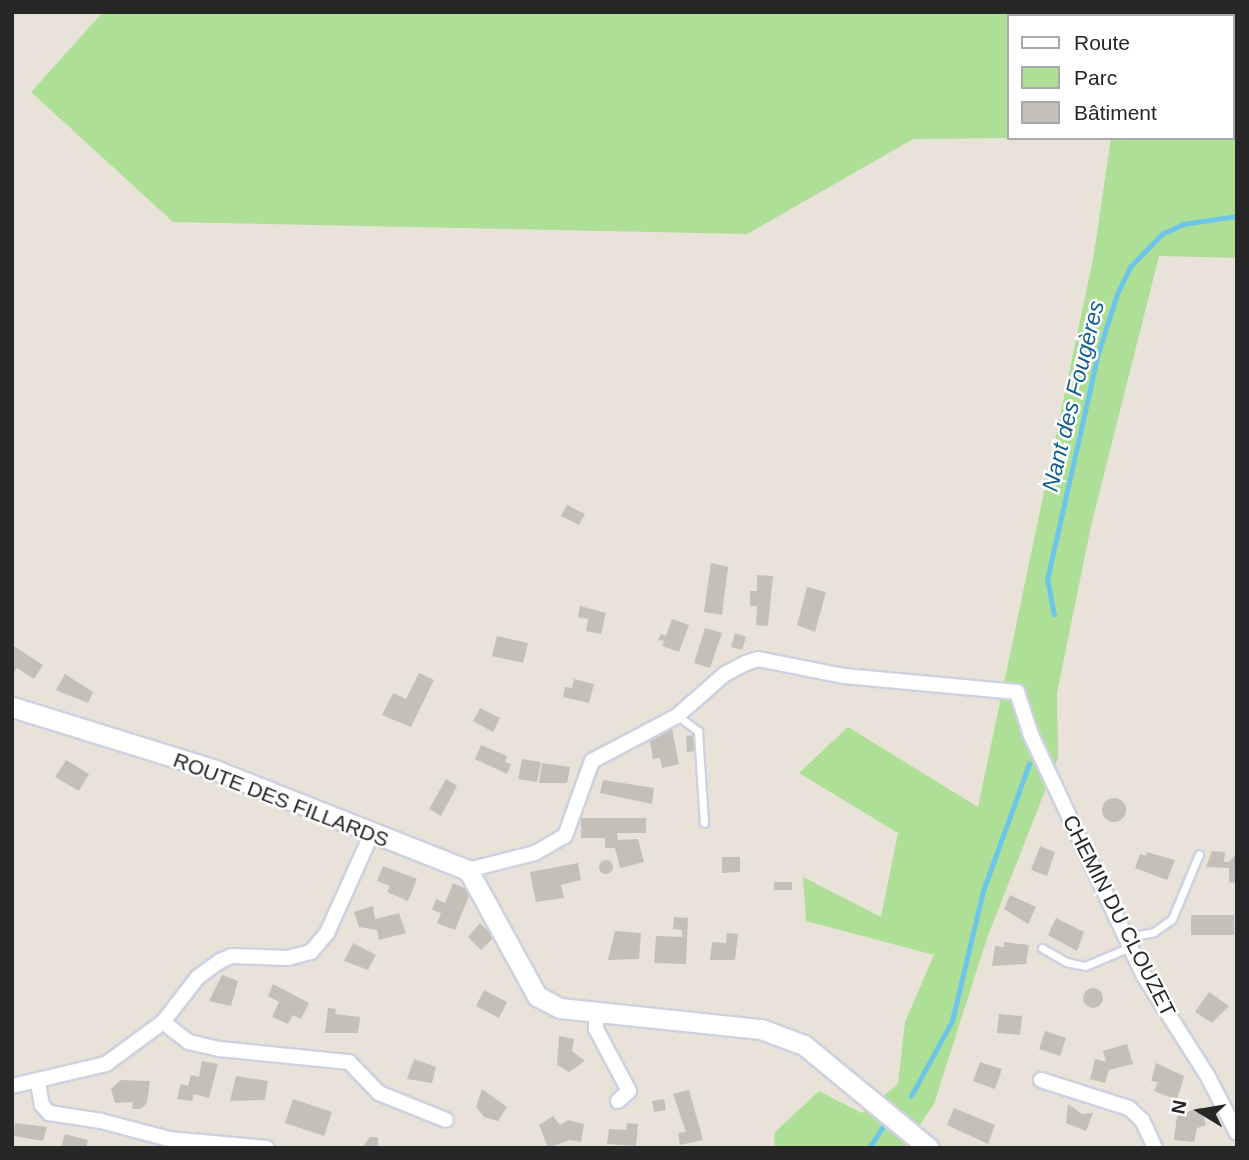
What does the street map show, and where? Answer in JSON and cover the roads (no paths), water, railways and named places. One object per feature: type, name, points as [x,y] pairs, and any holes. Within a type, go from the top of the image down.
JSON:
[{"type":"street","name":"CHEMIN DU CLOUZET","points":[[677,716],[736,666],[758,659],[844,676],[1017,692],[1031,735],[1128,942],[1237,1133]]},
{"type":"street","name":"ROUTE DES FILLARDS","points":[[12,707],[215,770],[371,835],[468,870]]},
{"type":"street","points":[[677,716],[592,761],[565,836],[535,853],[468,870],[537,996],[560,1008],[761,1029],[804,1045],[929,1148]]},
{"type":"street","points":[[12,1086],[38,1083],[106,1064],[163,1021],[198,977],[220,961],[232,956],[302,957],[320,944],[371,835]]},
{"type":"street","points":[[596,1013],[596,1028],[629,1091],[618,1101]]},
{"type":"street","points":[[163,1021],[189,1042],[220,1049],[349,1062],[379,1093],[446,1120]]},
{"type":"street","points":[[1041,1080],[1129,1108],[1142,1120],[1155,1148]]},
{"type":"street","points":[[38,1083],[42,1105],[49,1113],[100,1121],[169,1139],[267,1148]]},
{"type":"lane","points":[[677,716],[698,731],[704,823]]},
{"type":"lane","points":[[1042,948],[1066,962],[1085,966],[1128,942],[1154,932],[1172,919],[1199,854]]},
{"type":"waterway","name":"Nant des Fougères","points":[[1054,615],[1047,580],[1098,354],[1117,294],[1130,267],[1162,234],[1183,224],[1237,216]]},
{"type":"waterway","name":"Nant des Fougères","points":[[911,1096],[952,1021],[983,891],[1029,764]]},
{"type":"waterway","name":"Nant des Fougères","points":[[869,1148],[882,1128]]}]
